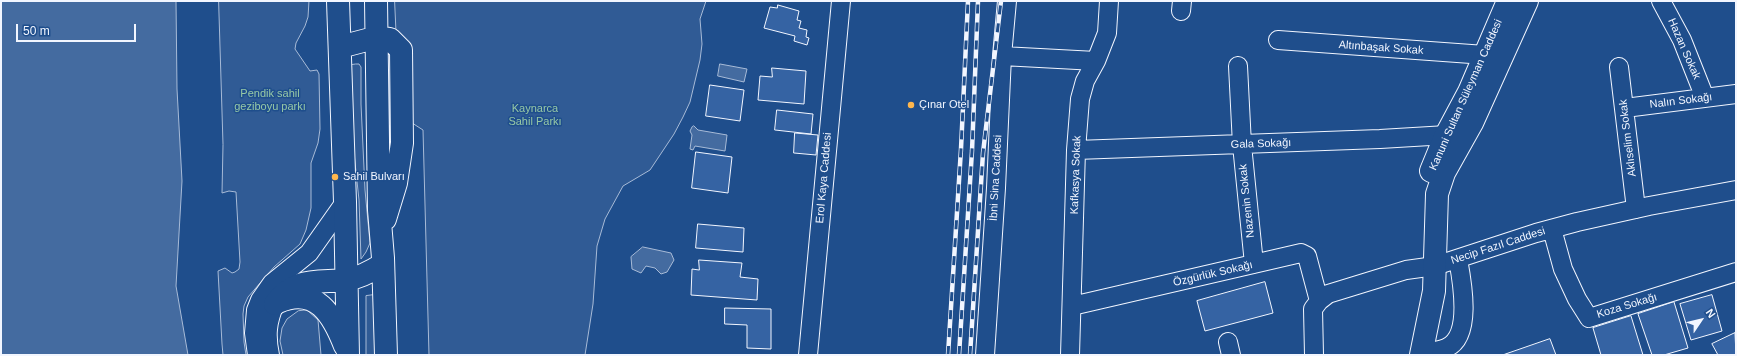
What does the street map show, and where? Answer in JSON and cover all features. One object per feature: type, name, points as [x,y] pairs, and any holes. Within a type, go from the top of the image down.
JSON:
[{"type":"main road","points":[[338,1],[345,202],[348,355]]},
{"type":"main road","points":[[376,1],[378,37]]},
{"type":"main road","name":"Kanuni Sultan Süleyman Caddesi","points":[[1429,268],[1424,199],[1428,177],[1447,134],[1469,92],[1508,1]]},
{"type":"main road","name":"Kanuni Sultan Süleyman Caddesi","points":[[1417,354],[1420,298],[1429,268],[1437,194],[1444,173],[1481,104],[1527,1]]},
{"type":"main road","points":[[340,48],[378,37],[390,39],[401,50],[402,143],[396,183],[381,236],[386,355]]},
{"type":"main road","points":[[275,304],[285,292],[300,284],[347,280],[368,273],[383,264]]},
{"type":"main road","points":[[275,304],[289,298],[300,297],[320,304],[335,322],[348,355]]},
{"type":"street","name":"Erol Kaya Caddesi","points":[[808,355],[841,1]]},
{"type":"street","name":"İbni Sina Caddesi","points":[[985,355],[996,188],[1002,56],[1007,1]]},
{"type":"street","name":"Kafkasya Sokak","points":[[1070,355],[1076,150],[1080,99],[1085,80],[1096,61],[1107,33],[1110,1]]},
{"type":"street","name":"Hazan Sokak","points":[[1661,1],[1682,40],[1705,98]]},
{"type":"street","name":"Altınbaşak Sokak","points":[[1278,40],[1485,55]]},
{"type":"street","points":[[1002,56],[1096,61]]},
{"type":"street","name":"Nazenin Sokak","points":[[1238,66],[1242,145],[1254,264]]},
{"type":"street","name":"Aklıselim Sokak","points":[[1619,67],[1636,209]]},
{"type":"street","name":"Nalın Sokağı","points":[[1625,108],[1736,94]]},
{"type":"street","name":"Gala Sokağı","points":[[1076,150],[1242,145],[1380,139],[1447,134]]},
{"type":"street","name":"Necip Fazıl Caddesi","points":[[1319,301],[1328,294],[1406,270],[1429,268],[1552,229],[1636,209],[1736,190]]},
{"type":"street","points":[[257,355],[254,333],[256,310],[260,300],[272,283],[309,253],[345,202]]},
{"type":"street","name":"Koza Sokağı","points":[[1552,229],[1563,270],[1577,299],[1589,318],[1736,272]]},
{"type":"street","name":"Özgürlük Sokağı","points":[[1072,306],[1301,253],[1307,256],[1319,301]]},
{"type":"street","points":[[1417,354],[1446,348],[1452,344],[1459,334],[1463,320],[1463,284],[1458,259]]},
{"type":"street","points":[[1314,355],[1313,309],[1319,301]]},
{"type":"street","points":[[270,355],[266,337],[267,324],[275,304]]},
{"type":"shaded area","points":[[1,1],[176,1],[177,89],[182,181],[176,286],[188,355],[1,355]]},
{"type":"shaded area","name":"Pendik sahil geziboyu parkı","points":[[219,1],[309,1],[308,17],[296,43],[295,49],[310,71],[317,70],[319,74],[320,129],[318,143],[311,163],[311,208],[306,230],[300,244],[274,267],[248,297],[244,306],[243,314],[246,355],[223,355],[222,344],[218,271],[225,268],[232,273],[235,272],[239,269],[240,262],[236,192],[229,191],[222,193],[223,145]]},
{"type":"shaded area","name":"Kaynarca Sahil Parkı","points":[[395,1],[706,1],[700,19],[702,44],[700,60],[690,102],[674,134],[650,170],[623,186],[605,219],[597,246],[593,304],[585,355],[429,355],[423,130],[409,121],[397,53]]},
{"type":"shaded area","points":[[359,64],[361,67],[361,104],[365,190],[370,243],[361,259],[359,200],[353,144],[350,68],[351,65]]},
{"type":"shaded area","points":[[720,64],[747,69],[744,82],[718,76]]},
{"type":"shaded area","points":[[694,126],[698,130],[727,135],[725,151],[695,146],[693,150],[690,149],[692,135],[690,131]]},
{"type":"shaded area","points":[[643,247],[671,253],[674,260],[667,272],[661,274],[655,268],[646,266],[641,273],[632,269],[631,257]]},
{"type":"shaded area","points":[[374,295],[375,355],[366,355],[366,296]]},
{"type":"shaded area","points":[[307,310],[318,320],[321,355],[283,355],[280,341],[282,328],[287,319],[298,311]]},
{"type":"building","points":[[778,5],[799,11],[797,20],[801,21],[799,28],[807,30],[806,37],[809,38],[807,45],[794,41],[795,36],[764,28],[770,7],[777,8]]},
{"type":"building","points":[[772,68],[806,71],[804,104],[758,100],[760,76],[772,77]]},
{"type":"building","points":[[710,85],[744,90],[740,121],[706,116]]},
{"type":"building","points":[[777,110],[813,114],[811,134],[775,130]]},
{"type":"building","points":[[795,133],[818,135],[816,155],[794,153]]},
{"type":"building","points":[[696,152],[732,157],[728,193],[692,188]]},
{"type":"building","points":[[698,224],[744,228],[743,252],[696,248]]},
{"type":"building","points":[[699,260],[742,263],[740,277],[758,279],[757,300],[691,295],[692,269],[699,270]]},
{"type":"building","points":[[1265,282],[1273,313],[1205,331],[1197,301]]},
{"type":"building","points":[[1712,295],[1722,331],[1691,340],[1680,304]]},
{"type":"building","points":[[1674,302],[1688,348],[1664,355],[1652,355],[1638,314]]},
{"type":"building","points":[[725,308],[771,309],[771,349],[747,348],[747,325],[725,324]]},
{"type":"building","points":[[1631,316],[1643,355],[1601,355],[1593,328]]},
{"type":"building","points":[[1735,333],[1736,355],[1718,355],[1712,344]]},
{"type":"building","points":[[1550,339],[1556,355],[1503,355]]},
{"type":"railway","points":[[948,355],[961,149],[968,1]]},
{"type":"railway","points":[[959,355],[972,151],[978,1]]},
{"type":"railway","points":[[970,355],[983,153],[1001,1]]},
{"type":"place","name":"Çınar Otel","points":[[911,105]]},
{"type":"place","name":"Sahil Bulvarı","points":[[335,177]]}]
